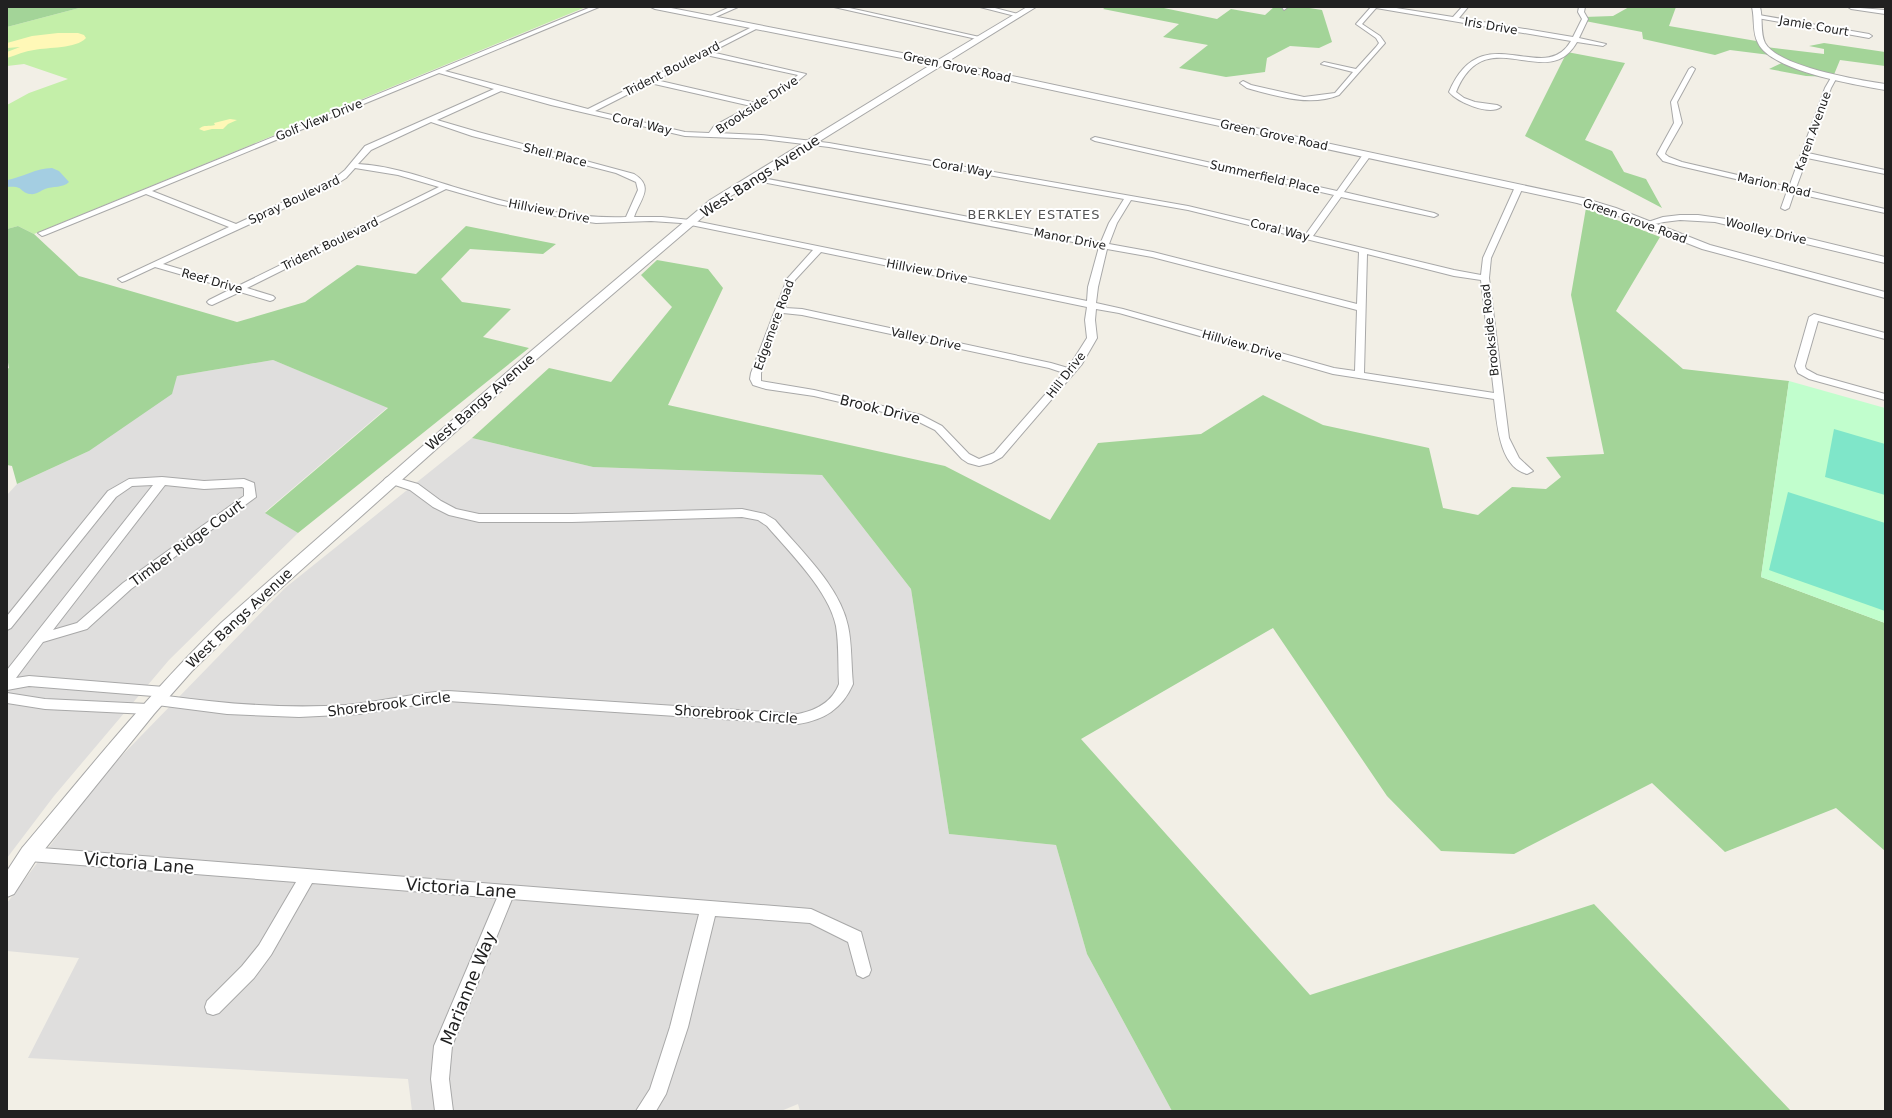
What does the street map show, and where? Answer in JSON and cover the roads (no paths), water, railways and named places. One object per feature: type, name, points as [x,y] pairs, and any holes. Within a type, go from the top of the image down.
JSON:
[{"type":"street","name":"Golf View Drive","points":[[42,233],[596,7]]},
{"type":"street","name":"Green Grove Road","points":[[655,7],[940,63],[1590,203],[1706,247],[1885,296]]},
{"type":"street","points":[[709,18],[735,7]]},
{"type":"street","points":[[838,7],[981,38]]},
{"type":"street","points":[[983,7],[1019,14]]},
{"type":"street","name":"West Bangs Avenue","points":[[7,888],[30,854],[156,700],[186,667],[227,627],[390,480],[689,223],[714,202],[752,178],[1032,7]]},
{"type":"street","points":[[1243,83],[1249,87],[1296,98],[1318,98],[1337,94],[1380,48],[1382,43],[1378,37],[1359,24],[1374,7]]},
{"type":"street","name":"Iris Drive","points":[[1380,7],[1603,44]]},
{"type":"street","points":[[1454,20],[1465,7]]},
{"type":"street","points":[[1497,106],[1477,105],[1464,101],[1456,97],[1452,92],[1455,83],[1470,62],[1478,58],[1488,56],[1516,57],[1538,60],[1560,57],[1568,50],[1585,19],[1580,12],[1582,7]]},
{"type":"street","points":[[1756,7],[1759,17],[1760,40],[1765,48],[1796,65],[1834,77],[1885,87]]},
{"type":"street","points":[[1851,7],[1885,12]]},
{"type":"street","name":"Jamie Court","points":[[1759,17],[1869,36]]},
{"type":"street","name":"Trident Boulevard","points":[[588,112],[756,27]]},
{"type":"street","name":"Brookside Drive","points":[[705,53],[803,74],[785,89],[718,128],[710,136]]},
{"type":"street","points":[[1324,64],[1358,71]]},
{"type":"street","name":"Marion Road","points":[[1692,69],[1674,102],[1678,123],[1662,151],[1661,154],[1663,158],[1680,164],[1885,211]]},
{"type":"street","name":"Coral Way","points":[[438,71],[499,89],[588,112],[685,134],[761,137],[810,142],[1129,197],[1188,208],[1364,251],[1485,278]]},
{"type":"street","name":"Karen Avenue","points":[[1785,208],[1828,88],[1834,77]]},
{"type":"street","points":[[650,81],[758,105]]},
{"type":"street","name":"Spray Boulevard","points":[[122,279],[332,183],[344,176],[354,166],[362,151],[499,89]]},
{"type":"street","name":"Shell Place","points":[[430,120],[475,134],[620,171],[633,176],[641,184],[642,191],[632,209],[629,219]]},
{"type":"street","name":"Summerfield Place","points":[[1095,139],[1434,215]]},
{"type":"street","points":[[1308,237],[1367,155]]},
{"type":"street","points":[[1805,155],[1885,172]]},
{"type":"street","name":"Hillview Drive","points":[[354,166],[369,166],[400,172],[474,195],[579,218],[602,220],[661,219],[689,223],[819,249],[1091,304],[1333,371],[1498,397]]},
{"type":"street","name":"Manor Drive","points":[[752,178],[1153,255],[1330,302],[1362,308]]},
{"type":"street","name":"Trident Boulevard","points":[[212,302],[447,186]]},
{"type":"street","name":"Brookside Road","points":[[1520,187],[1487,258],[1485,278],[1504,438],[1507,448],[1514,460],[1527,472]]},
{"type":"street","points":[[146,191],[236,227]]},
{"type":"street","name":"Hill Drive","points":[[984,462],[990,461],[998,455],[1077,364],[1092,338],[1091,304],[1093,287],[1104,245],[1113,223],[1129,197]]},
{"type":"street","name":"Woolley Drive","points":[[1646,224],[1664,218],[1676,217],[1711,219],[1885,260]]},
{"type":"street","name":"Edgemere Road","points":[[761,386],[755,379],[756,373],[793,275],[819,249]]},
{"type":"street","points":[[1359,376],[1364,251]]},
{"type":"street","name":"Reef Drive","points":[[154,264],[270,298]]},
{"type":"street","name":"Valley Drive","points":[[780,310],[809,313],[1051,366],[1070,372]]},
{"type":"street","points":[[1885,336],[1814,317],[1800,366],[1802,371],[1813,377],[1885,397]]},
{"type":"street","name":"Brook Drive","points":[[761,386],[796,389],[916,417],[941,429],[964,457],[976,463],[984,462]]},
{"type":"street","name":"Shorebrook Circle","points":[[156,700],[310,713],[348,710],[409,699],[448,696],[798,719],[819,714],[839,699],[843,691],[846,684],[842,626],[835,605],[825,588],[795,551],[771,523],[761,517],[742,514],[572,518],[479,518],[453,512],[437,504],[414,487],[390,480]]},
{"type":"street","points":[[7,680],[162,481]]},
{"type":"street","name":"Timber Ridge Court","points":[[7,625],[112,494],[128,483],[162,481],[204,485],[244,483],[250,486],[250,497],[127,586],[82,626],[39,639]]},
{"type":"street","points":[[7,685],[29,681],[156,700]]},
{"type":"street","points":[[7,698],[45,704],[156,700]]},
{"type":"street","name":"Victoria Lane","points":[[30,854],[811,916],[855,936],[863,970]]},
{"type":"street","points":[[213,1007],[248,972],[266,950],[308,876]]},
{"type":"street","name":"Marianne Way","points":[[444,1111],[442,1109],[440,1078],[443,1046],[507,892]]},
{"type":"street","points":[[645,1111],[657,1094],[679,1027],[709,908]]},
{"type":"water","points":[[52,168],[59,171],[69,182],[61,186],[48,188],[32,194],[24,192],[16,187],[7,187],[8,180],[40,169]]},
{"type":"district","name":"BERKLEY ESTATES","points":[[1034,214]]}]
